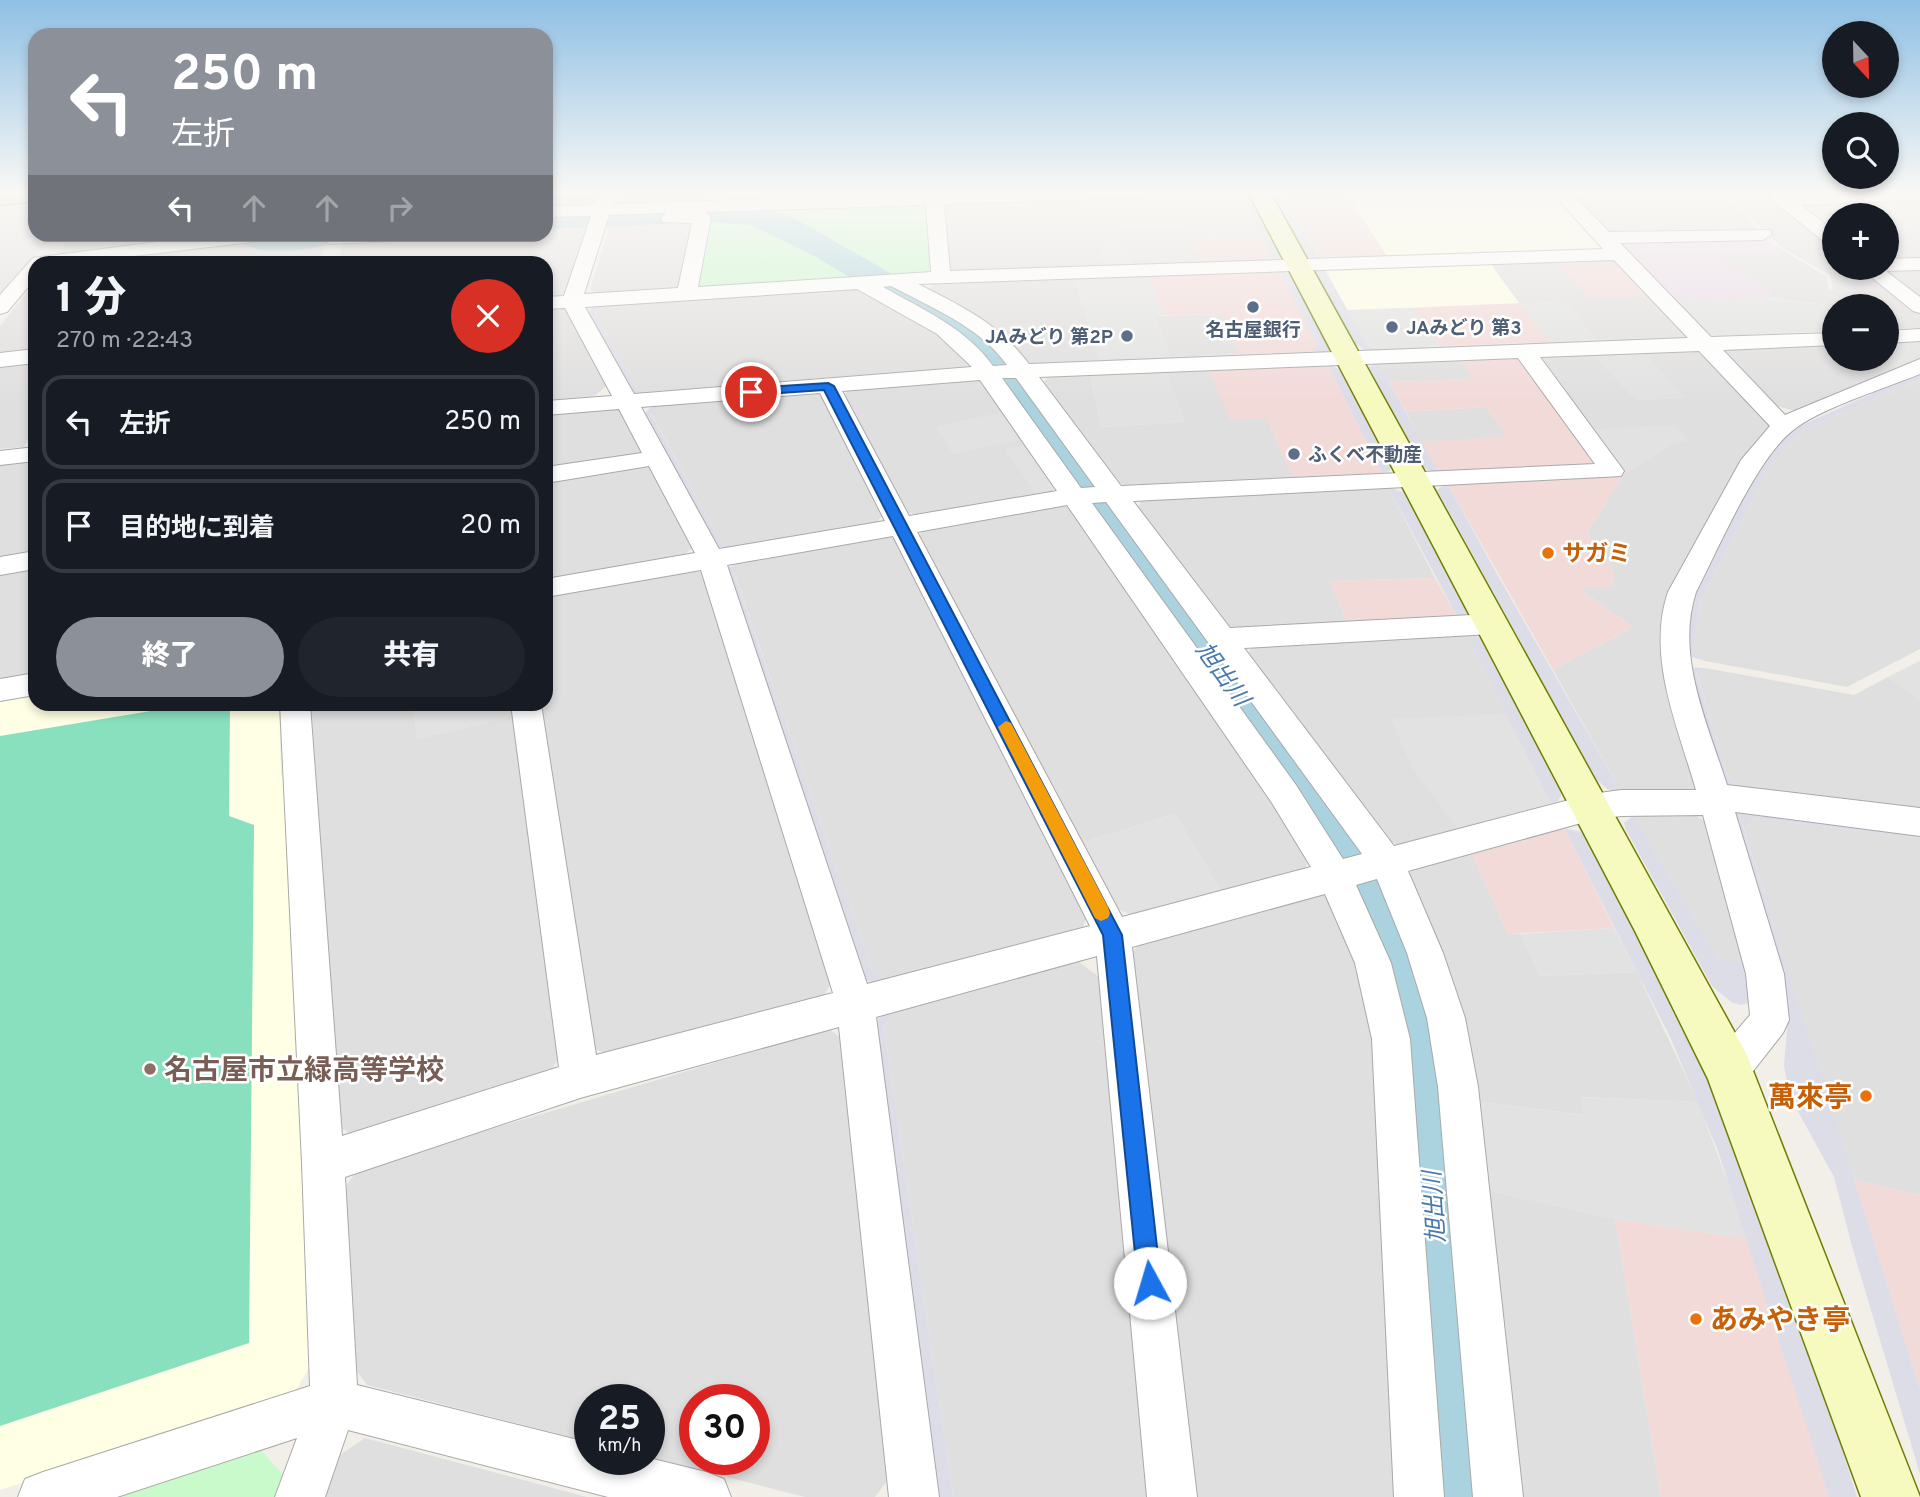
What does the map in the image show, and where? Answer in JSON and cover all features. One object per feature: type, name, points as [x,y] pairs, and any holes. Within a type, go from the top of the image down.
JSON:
[{"type":"street","points":[[559,302],[578,262]]},
{"type":"street","points":[[687,293],[693,262]]},
{"type":"street","points":[[940,262],[941,277]]},
{"type":"street","points":[[559,302],[941,277],[1334,262]]},
{"type":"street","points":[[1627,262],[1783,426]]},
{"type":"street","points":[[1296,264],[1592,807],[1729,1070],[1891,1497]]},
{"type":"street","points":[[1899,265],[1920,264]]},
{"type":"street","points":[[0,308],[28,274]]},
{"type":"street","points":[[1885,280],[1920,307]]},
{"type":"street","points":[[878,281],[974,355],[1004,372],[1093,494],[1284,794],[1360,869],[1373,963],[1391,1039],[1419,1497]]},
{"type":"street","points":[[559,302],[627,401],[711,558],[856,1007],[915,1497]]},
{"type":"street","points":[[1899,336],[1920,335]]},
{"type":"street","points":[[553,407],[1004,372],[1822,340]]},
{"type":"street","points":[[553,587],[1093,494],[1612,471],[1524,351]]},
{"type":"street","points":[[0,360],[28,357]]},
{"type":"street","points":[[1729,1070],[1770,1020],[1769,999],[1765,974],[1674,658],[1676,607],[1690,573],[1753,460],[1783,426],[1802,414],[1920,366]]},
{"type":"street","points":[[828,386],[1112,935],[1172,1497]]},
{"type":"street","points":[[0,458],[28,455]]},
{"type":"street","points":[[553,474],[656,458]]},
{"type":"street","points":[[1093,494],[1223,639],[1360,869],[1425,953],[1446,1018],[1458,1087],[1498,1497]]},
{"type":"street","points":[[0,566],[28,561]]},
{"type":"street","points":[[1223,639],[1491,624]]},
{"type":"street","points":[[0,690],[28,685]]},
{"type":"street","points":[[295,711],[323,1163],[334,1403],[300,1497]]},
{"type":"street","points":[[527,711],[580,1079]]},
{"type":"street","points":[[323,1163],[580,1079],[856,1007],[1112,935],[1592,807],[1620,803],[1688,804],[1731,797],[1920,822]]},
{"type":"street","points":[[43,1497],[265,1423],[334,1403],[706,1497]]},
{"type":"shaded area","points":[[0,262],[28,262],[28,266],[0,299]]},
{"type":"shaded area","points":[[553,262],[577,262],[567,293],[553,297]]},
{"type":"shaded area","points":[[599,262],[689,262],[685,284],[677,288],[597,294],[590,290]]},
{"type":"shaded area","points":[[948,262],[1107,262],[1105,267],[957,272],[949,268]]},
{"type":"shaded area","points":[[1103,262],[1131,262],[1132,266],[1105,267]]},
{"type":"shaded area","points":[[1130,262],[1200,263],[1132,266]]},
{"type":"shaded area","points":[[1489,262],[1559,262],[1650,296],[1683,332],[1679,337],[1597,340],[1564,302],[1519,303]]},
{"type":"shaded area","points":[[1489,262],[1519,303],[1347,310],[1324,268]]},
{"type":"shaded area","points":[[1556,262],[1618,262],[1650,296],[1588,298]]},
{"type":"shaded area","points":[[1635,262],[1729,262],[1768,289],[1773,298],[1673,301]]},
{"type":"shaded area","points":[[1728,262],[1802,262],[1822,274],[1822,280],[1827,280],[1829,289],[1833,290],[1831,280],[1878,280],[1896,294],[1822,294],[1822,304],[1773,298],[1768,289]]},
{"type":"shaded area","points":[[1807,262],[1822,262],[1822,270]]},
{"type":"shaded area","points":[[1324,268],[1367,345],[1378,349],[1679,337],[1683,332],[1687,338],[1365,351],[1355,343],[1315,272]]},
{"type":"shaded area","points":[[1920,268],[1920,298],[1897,280],[1899,280],[1899,269]]},
{"type":"shaded area","points":[[1273,271],[1281,274],[1319,347],[1313,352],[1239,354],[1222,314],[1163,315],[1149,275]]},
{"type":"shaded area","points":[[1273,271],[1291,276],[1330,348],[1328,352],[1030,365],[1024,360],[1031,362],[1313,352],[1318,346],[1281,274]]},
{"type":"shaded area","name":"JAみどり 第2P","points":[[1149,275],[1163,315],[1155,316],[1170,357],[1099,360],[1075,278]]},
{"type":"shaded area","points":[[1075,278],[1099,360],[1024,360],[928,291],[934,283]]},
{"type":"shaded area","points":[[853,287],[935,332],[970,360],[963,367],[645,392],[637,390],[595,313],[606,304]]},
{"type":"shaded area","points":[[28,291],[28,351],[0,354],[0,326]]},
{"type":"shaded area","points":[[1899,296],[1920,313],[1920,328],[1899,329]]},
{"type":"shaded area","points":[[1766,298],[1822,305],[1822,332],[1715,336],[1703,332],[1673,301]]},
{"type":"shaded area","points":[[1564,302],[1597,340],[1550,342],[1519,303]]},
{"type":"shaded area","points":[[1519,303],[1550,342],[1439,346],[1414,308]]},
{"type":"shaded area","points":[[606,304],[595,313],[637,390],[645,392],[963,367],[970,360],[973,365],[972,368],[635,394],[588,313],[592,307]]},
{"type":"shaded area","points":[[553,308],[569,311],[607,386],[594,396],[553,399]]},
{"type":"shaded area","name":"JAみどり 第3","points":[[1414,308],[1439,346],[1378,349],[1367,345],[1347,310]]},
{"type":"shaded area","points":[[1222,314],[1239,354],[1170,357],[1155,316]]},
{"type":"shaded area","points":[[1920,340],[1920,358],[1899,367],[1899,341]]},
{"type":"shaded area","points":[[1822,344],[1822,371],[1890,371],[1796,411],[1772,405],[1721,353],[1727,348]]},
{"type":"shaded area","points":[[1692,349],[1703,353],[1769,423],[1770,428],[1752,445],[1677,576],[1667,600],[1697,782],[1692,794],[1622,793],[1553,670],[1633,627],[1578,588],[1614,586],[1611,578],[1615,577],[1610,565],[1587,533],[1622,476],[1673,443],[1687,440],[1588,430],[1535,359],[1540,355],[1593,353],[1636,400],[1685,398],[1642,351]]},
{"type":"shaded area","points":[[1642,351],[1686,398],[1636,400],[1593,353]]},
{"type":"shaded area","points":[[1514,356],[1526,362],[1600,463],[1597,469],[1441,476],[1422,442],[1507,436],[1486,407],[1406,412],[1389,382],[1472,379],[1460,359]]},
{"type":"shaded area","points":[[1460,359],[1473,379],[1389,382],[1379,366],[1385,361]]},
{"type":"shaded area","points":[[1385,361],[1380,366],[1441,476],[1424,468],[1368,367]]},
{"type":"shaded area","points":[[28,362],[28,440],[24,447],[0,449],[0,366]]},
{"type":"shaded area","points":[[1320,364],[1329,368],[1382,473],[1293,477],[1266,418],[1230,420],[1209,369]]},
{"type":"shaded area","points":[[1320,364],[1343,371],[1391,465],[1390,471],[1382,473],[1329,368]]},
{"type":"shaded area","points":[[1209,369],[1266,417],[1293,477],[1125,485],[1116,482],[1042,383],[1051,375],[1090,373],[1101,427],[1185,422],[1165,370]]},
{"type":"shaded area","points":[[1165,370],[1186,422],[1101,427],[1090,373]]},
{"type":"shaded area","points":[[1920,372],[1920,379],[1804,430],[1771,465],[1701,600],[1693,651],[1705,661],[1689,656],[1684,628],[1692,595],[1761,465],[1793,429]]},
{"type":"shaded area","points":[[975,379],[985,382],[1005,412],[937,427],[1024,439],[1028,445],[1006,450],[1038,495],[918,515],[906,512],[844,395],[849,389]]},
{"type":"shaded area","points":[[1920,379],[1920,649],[1847,687],[1705,661],[1693,651],[1701,600],[1771,465],[1804,430]]},
{"type":"shaded area","points":[[814,392],[824,395],[885,513],[876,523],[735,547],[721,543],[651,413],[663,404]]},
{"type":"shaded area","points":[[663,404],[651,414],[721,543],[735,547],[717,547],[644,414],[651,407]]},
{"type":"shaded area","points":[[1486,407],[1508,437],[1422,442],[1406,412]]},
{"type":"shaded area","points":[[619,409],[642,451],[634,458],[553,471],[553,413]]},
{"type":"shaded area","points":[[1005,412],[1024,439],[953,454],[936,427]]},
{"type":"shaded area","points":[[1676,425],[1688,440],[1673,444],[1622,476],[1588,430]]},
{"type":"shaded area","points":[[1028,445],[1057,486],[1051,493],[1038,495],[1006,450]]},
{"type":"shaded area","points":[[28,462],[28,555],[0,560],[0,465]]},
{"type":"shaded area","points":[[639,464],[650,467],[692,548],[684,555],[553,579],[553,478]]},
{"type":"shaded area","points":[[1622,476],[1587,533],[1610,565],[1616,577],[1611,579],[1615,586],[1579,589],[1633,627],[1553,670],[1447,483]]},
{"type":"shaded area","points":[[1447,483],[1622,793],[1607,789],[1596,779],[1437,490]]},
{"type":"shaded area","points":[[1388,487],[1435,578],[1330,581],[1349,627],[1229,633],[1136,510],[1144,497]]},
{"type":"shaded area","points":[[1388,487],[1406,493],[1467,611],[1466,617],[1459,620]]},
{"type":"shaded area","points":[[1060,505],[1074,509],[1312,854],[1305,869],[1221,891],[1175,814],[1081,843],[918,538],[924,528]]},
{"type":"shaded area","points":[[885,535],[897,540],[1088,914],[1082,929],[889,980],[872,970],[733,570],[744,560]]},
{"type":"shaded area","points":[[744,560],[733,571],[872,970],[889,980],[876,983],[865,980],[726,569]]},
{"type":"shaded area","points":[[28,569],[28,676],[0,682],[0,574]]},
{"type":"shaded area","points":[[692,570],[703,573],[833,980],[823,997],[610,1056],[593,1048],[540,711],[553,711],[553,593]]},
{"type":"shaded area","points":[[1435,578],[1459,620],[1349,627],[1330,581]]},
{"type":"shaded area","points":[[1464,630],[1551,803],[1398,845],[1382,837],[1246,656],[1257,640]]},
{"type":"shaded area","points":[[1464,630],[1482,640],[1561,788],[1561,796],[1557,802],[1551,803]]},
{"type":"shaded area","points":[[1920,661],[1920,699],[1888,677]]},
{"type":"shaded area","points":[[1689,667],[1705,668],[1696,672],[1728,778],[1743,789],[1728,785],[1720,779]]},
{"type":"shaded area","points":[[1705,668],[1854,695],[1888,677],[1920,699],[1920,811],[1743,789],[1728,778],[1696,671]]},
{"type":"shaded area","name":"名古屋市立緑高等学校","points":[[28,693],[28,711],[279,711],[281,775],[287,775],[312,1363],[294,1393],[0,1490],[0,699]]},
{"type":"shaded area","points":[[311,711],[414,711],[417,739],[513,716],[561,1056],[547,1075],[355,1137],[341,1128]]},
{"type":"shaded area","points":[[414,711],[513,711],[513,716],[417,739]]},
{"type":"shaded area","points":[[1505,714],[1551,803],[1457,828],[1412,768],[1391,719]]},
{"type":"shaded area","points":[[1742,810],[1920,832],[1920,838],[1752,818],[1743,827],[1920,1390],[1920,1474],[1834,1177],[1790,1097],[1784,1066],[1788,1015],[1734,813]]},
{"type":"shaded area","points":[[1175,814],[1221,891],[1135,916],[1117,909],[1081,843]]},
{"type":"shaded area","points":[[1692,814],[1709,823],[1748,962],[1720,962],[1634,815]]},
{"type":"shaded area","points":[[1634,815],[1720,962],[1748,962],[1749,1003],[1741,1005],[1731,1002],[1712,986],[1626,830],[1624,823]]},
{"type":"shaded area","points":[[1752,818],[1920,838],[1920,1195],[1853,1180],[1743,826]]},
{"type":"shaded area","points":[[1564,828],[1614,928],[1508,934],[1471,852]]},
{"type":"shaded area","points":[[1564,828],[1581,832],[1591,846],[1688,1035],[1718,1101],[1800,1315],[1857,1497],[1829,1497],[1718,1151],[1670,1037]]},
{"type":"shaded area","points":[[1471,852],[1508,934],[1521,934],[1540,976],[1637,972],[1698,1102],[1581,1097],[1585,1115],[1472,1101],[1407,883],[1412,869]]},
{"type":"shaded area","points":[[1320,893],[1336,902],[1363,977],[1376,1037],[1400,1497],[1193,1497],[1130,957],[1140,941]]},
{"type":"shaded area","points":[[1614,928],[1637,972],[1540,976],[1521,934]]},
{"type":"shaded area","points":[[1076,960],[1102,979],[1152,1497],[953,1497],[884,1027],[897,1008]]},
{"type":"shaded area","points":[[897,1008],[884,1027],[953,1497],[939,1497],[874,1027],[879,1018]]},
{"type":"shaded area","points":[[829,1029],[845,1041],[894,1472],[875,1497],[805,1497],[719,1475],[770,1475],[770,1384],[679,1384],[679,1465],[665,1461],[665,1384],[574,1384],[574,1438],[367,1385],[355,1369],[343,1190],[359,1168]]},
{"type":"shaded area","points":[[1580,1097],[1698,1102],[1749,1239],[1615,1219],[1482,1189],[1472,1101],[1584,1115]]},
{"type":"shaded area","points":[[1853,1180],[1920,1195],[1920,1390]]},
{"type":"shaded area","points":[[1482,1189],[1615,1219],[1661,1497],[1514,1497]]},
{"type":"shaded area","points":[[1615,1219],[1749,1239],[1829,1497],[1661,1497]]},
{"type":"shaded area","points":[[365,1438],[587,1497],[323,1497],[337,1457]]},
{"type":"green space","points":[[699,262],[931,262],[932,269],[925,272],[702,287],[695,283]]},
{"type":"green space","name":"名古屋市立緑高等学校","points":[[151,711],[230,711],[229,816],[254,825],[249,1343],[0,1426],[0,736]]},
{"type":"green space","points":[[261,1450],[286,1478],[279,1497],[120,1497]]},
{"type":"waterway","name":"旭出川","points":[[848,262],[976,338],[999,362],[1351,853],[1375,903],[1403,980],[1422,1060],[1456,1497]]},
{"type":"slow traffic","points":[[1006,727],[1101,913]]},
{"type":"place","name":"名古屋銀行","points":[[1253,307]]},
{"type":"place","name":"JAみどり 第3","points":[[1392,327]]},
{"type":"place","name":"JAみどり 第2P","points":[[1127,336]]},
{"type":"place","name":"ふくべ不動産","points":[[1294,454]]},
{"type":"place","name":"サガミ","points":[[1548,553]]},
{"type":"place","name":"名古屋市立緑高等学校","points":[[150,1069]]},
{"type":"place","name":"萬來亭","points":[[1866,1096]]},
{"type":"place","name":"あみやき亭","points":[[1696,1319]]},
{"type":"route","points":[[751,392],[828,386],[1112,935],[1150,1283]]}]
